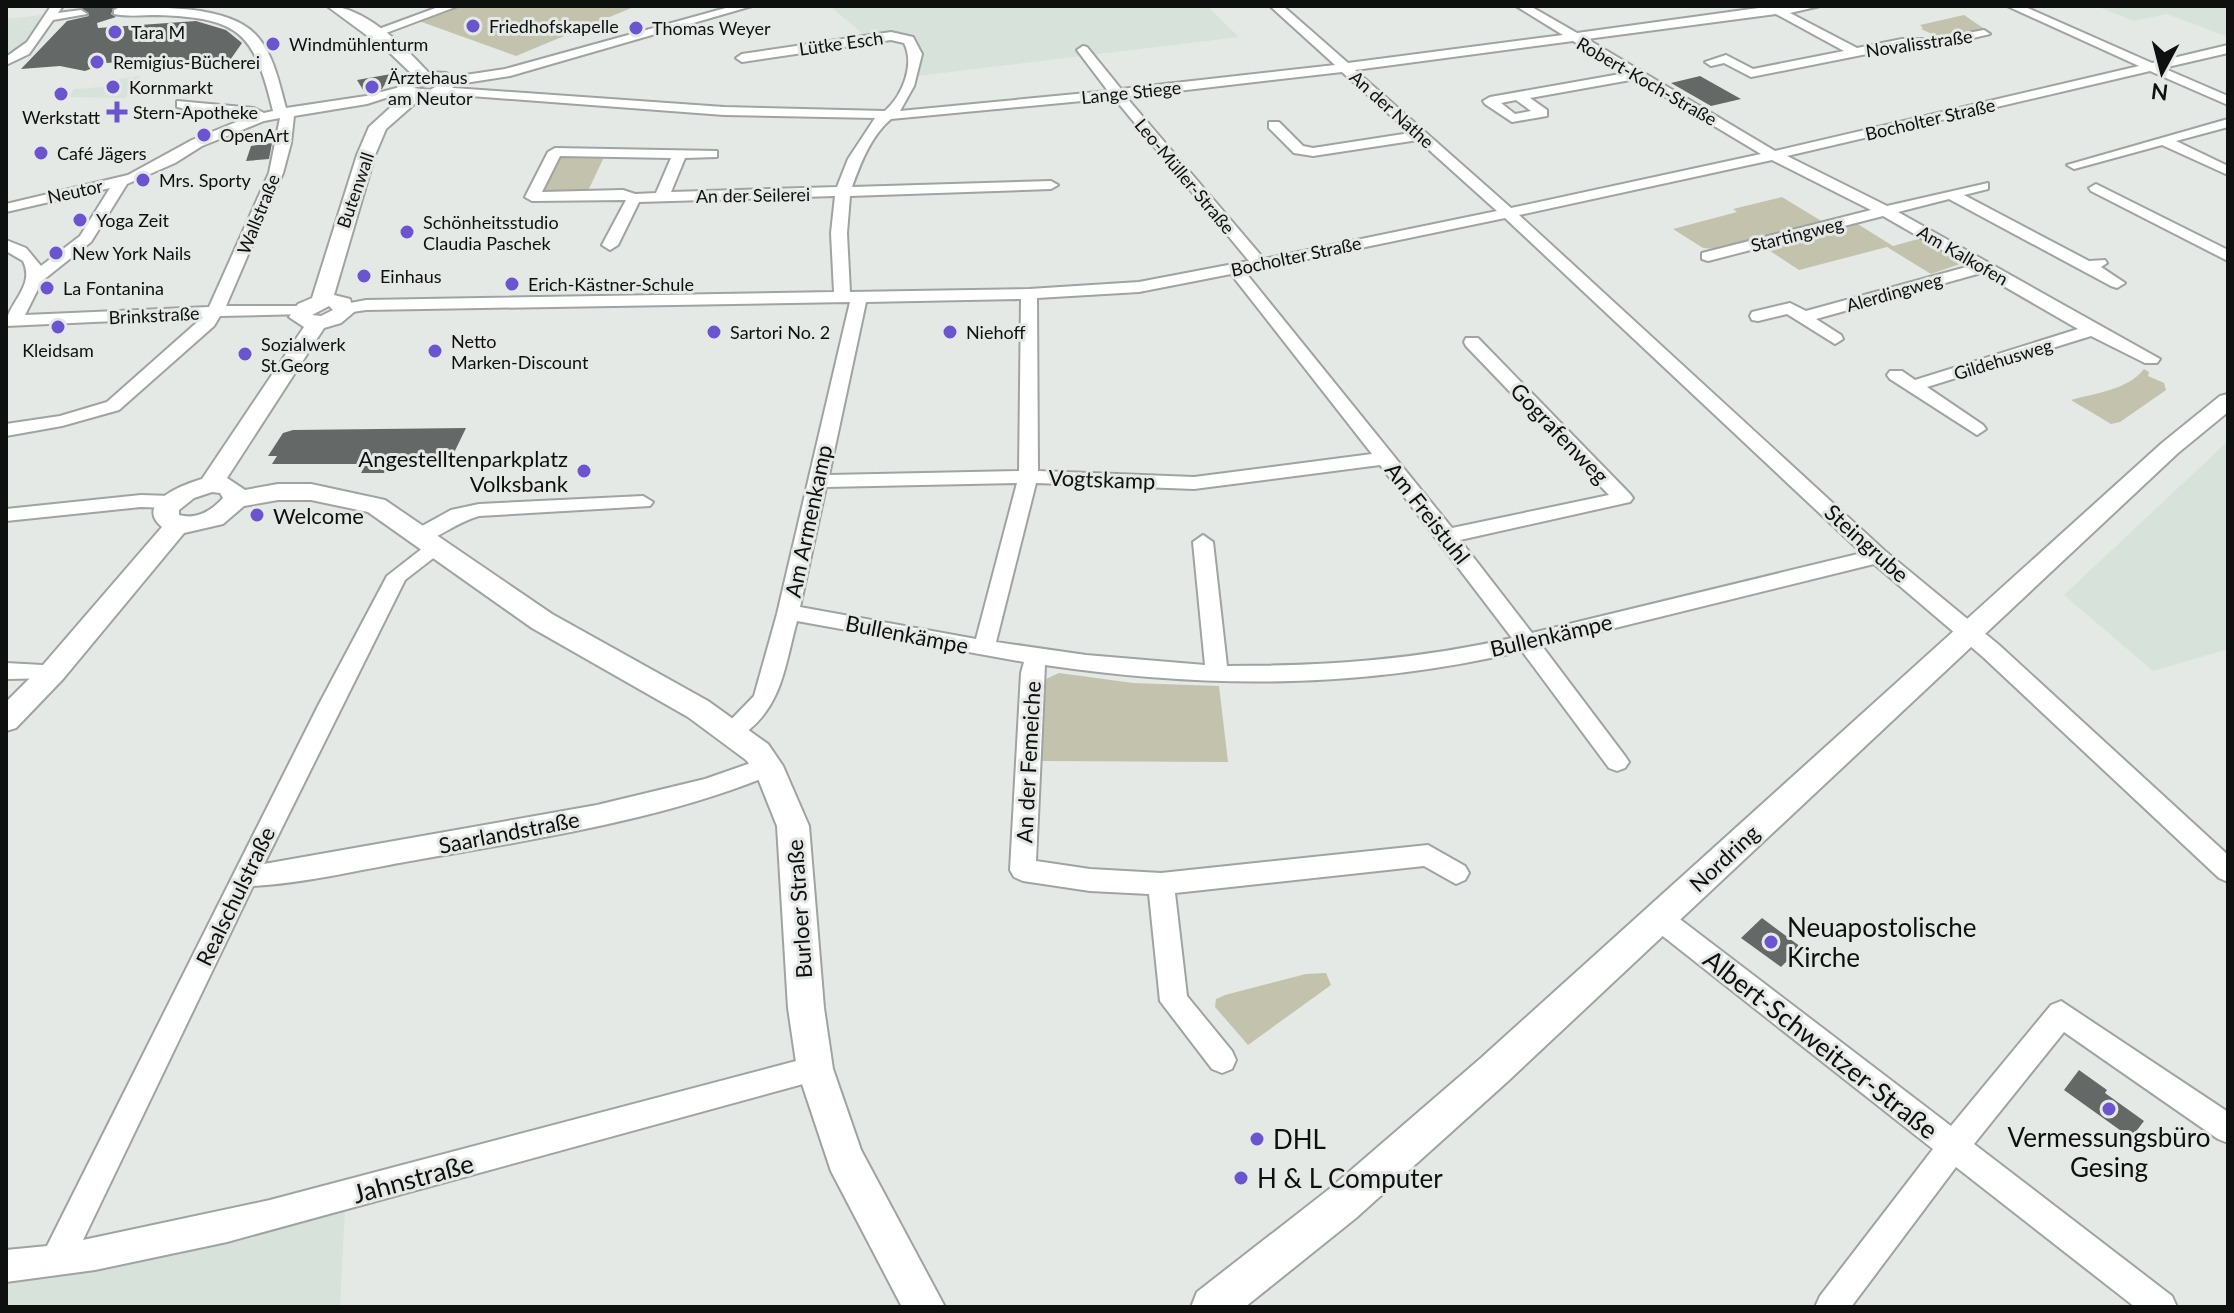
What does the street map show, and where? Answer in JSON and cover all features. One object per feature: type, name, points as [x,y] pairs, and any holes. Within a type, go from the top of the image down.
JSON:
[{"type":"main road","points":[[334,6],[374,33],[414,65],[424,77],[444,77],[448,86],[409,93]]},
{"type":"main road","name":"Butenwall","points":[[223,492],[313,312],[357,179],[378,127],[409,93],[410,82],[424,77]]},
{"type":"main road","points":[[313,312],[339,316],[346,308]]},
{"type":"main road","name":"Nordring","points":[[1212,1307],[1409,1146],[2170,448],[2228,401]]},
{"type":"main road","points":[[6,720],[53,672],[174,513],[185,492],[223,492],[224,512],[214,518],[191,525],[174,513]]},
{"type":"main road","name":"Burloer Straße","points":[[223,492],[311,492],[344,496],[376,506],[542,621],[732,731],[768,766],[793,826],[806,1008],[815,1069],[845,1158],[924,1307]]},
{"type":"street","points":[[161,12],[173,6]]},
{"type":"street","points":[[374,33],[452,6]]},
{"type":"street","points":[[448,86],[506,73],[746,6]]},
{"type":"street","name":"An der Nathe","points":[[1276,6],[1508,213]]},
{"type":"street","name":"Robert-Koch-Straße","points":[[1522,6],[1773,155]]},
{"type":"street","name":"Lange Stiege","points":[[448,86],[724,111],[886,116],[1117,94],[1345,67],[1775,8],[1814,6]]},
{"type":"street","points":[[2013,6],[2228,101]]},
{"type":"street","name":"Novalisstraße","points":[[1775,8],[1855,52]]},
{"type":"street","points":[[6,61],[24,54],[36,43],[55,11],[90,13]]},
{"type":"street","points":[[118,12],[161,12],[207,17],[243,28],[253,39],[271,74],[284,112]]},
{"type":"street","name":"Novalisstraße","points":[[1711,62],[1726,59],[1751,73],[1855,52],[1984,34]]},
{"type":"street","name":"Lütke Esch","points":[[742,58],[878,37],[909,40],[916,54],[916,63],[902,98],[855,159],[843,192],[839,233],[844,286],[850,297]]},
{"type":"street","name":"Bocholter Straße","points":[[346,308],[1029,294],[1124,288],[1235,269],[1508,213],[2228,49]]},
{"type":"street","name":"Leo-Müller-Straße","points":[[1083,50],[1260,264]]},
{"type":"street","points":[[1519,96],[1638,75]]},
{"type":"street","name":"Neutor","points":[[6,207],[145,173],[197,143],[261,117],[409,93]]},
{"type":"street","points":[[182,104],[254,112],[261,117]]},
{"type":"street","name":"Neutor","points":[[321,108],[374,107],[384,111],[385,119]]},
{"type":"street","name":"Wallstraße","points":[[216,311],[265,202],[287,137],[284,112]]},
{"type":"street","points":[[2074,165],[2228,123]]},
{"type":"street","points":[[1274,125],[1299,150],[1313,152],[1422,135]]},
{"type":"street","points":[[2162,140],[2228,171]]},
{"type":"street","name":"An der Seilerei","points":[[662,197],[680,154],[555,152],[532,197],[623,194],[634,198],[843,192]]},
{"type":"street","points":[[680,154],[712,154]]},
{"type":"street","name":"Am Kalkofen","points":[[1773,155],[1885,211],[2092,330],[2151,359]]},
{"type":"street","points":[[10,321],[36,278],[86,239],[121,181]]},
{"type":"street","points":[[843,192],[1051,185]]},
{"type":"street","name":"Startingweg","points":[[1710,257],[1983,186]]},
{"type":"street","points":[[2096,188],[2228,256]]},
{"type":"street","points":[[1952,195],[2094,264],[2117,283]]},
{"type":"street","points":[[610,245],[634,198]]},
{"type":"street","name":"Steingrube","points":[[1508,213],[1878,556],[1970,633],[2228,871]]},
{"type":"street","points":[[6,245],[22,250],[34,261],[36,278]]},
{"type":"street","name":"Alerdingweg","points":[[1804,317],[1984,267]]},
{"type":"street","name":"Am Freistuhl","points":[[1235,269],[1447,536],[1617,762]]},
{"type":"street","points":[[982,649],[988,637],[1028,477],[1029,294]]},
{"type":"street","name":"Am Armenkamp","points":[[732,731],[756,711],[765,698],[788,614],[817,481],[850,297]]},
{"type":"street","name":"Alerdingweg","points":[[1758,316],[1790,308],[1835,339]]},
{"type":"street","points":[[6,430],[62,421],[113,406],[216,311]]},
{"type":"street","name":"Brinkstraße","points":[[10,321],[216,311],[313,312]]},
{"type":"street","name":"Gildehusweg","points":[[1913,386],[2092,330]]},
{"type":"street","name":"Gografenweg","points":[[1447,536],[1623,498],[1472,342]]},
{"type":"street","name":"Gildehusweg","points":[[1896,375],[1977,429]]},
{"type":"street","name":"Vogtskamp","points":[[817,481],[1028,477],[1194,483],[1386,458]]},
{"type":"street","points":[[6,515],[141,501],[174,513]]},
{"type":"street","points":[[428,542],[458,515],[479,510],[643,502]]},
{"type":"street","name":"Realschulstraße","points":[[56,1261],[397,576],[428,542]]},
{"type":"street","points":[[1203,542],[1217,676]]},
{"type":"street","name":"Bullenkämpe","points":[[788,614],[806,614],[1036,659],[1121,670],[1217,676],[1371,670],[1431,662],[1525,642],[1878,556]]},
{"type":"street","name":"An der Femeiche","points":[[1036,659],[1032,673],[1023,870],[1090,880],[1161,884],[1428,855],[1456,873]]},
{"type":"street","points":[[6,671],[53,672]]},
{"type":"street","name":"Saarlandstraße","points":[[245,876],[533,829],[652,803],[768,766]]},
{"type":"street","points":[[1161,884],[1174,1001],[1222,1060]]},
{"type":"street","name":"Albert-Schweitzer-Straße","points":[[1659,918],[1953,1146],[2061,1014],[2228,1129]]},
{"type":"street","name":"Jahnstraße","points":[[6,1266],[56,1261],[261,1218],[606,1128],[815,1069]]},
{"type":"street","points":[[1832,1307],[1953,1146],[2161,1307]]},
{"type":"shaded area","points":[[830,6],[1207,6],[1239,37],[917,76],[920,50],[913,38],[899,34],[865,36]]},
{"type":"shaded area","points":[[2096,6],[2228,6],[2228,37],[2167,14],[2134,21]]},
{"type":"shaded area","points":[[42,15],[27,44],[6,57],[6,19]]},
{"type":"shaded area","name":"Kornmarkt","points":[[140,76],[125,98],[69,97],[74,89],[103,87],[111,80]]},
{"type":"shaded area","points":[[2228,441],[2228,649],[2153,671],[2064,595]]},
{"type":"shaded area","points":[[345,1210],[340,1307],[6,1307],[6,1280],[67,1275]]},
{"type":"green space","points":[[459,6],[636,6],[516,56],[419,21]]},
{"type":"green space","points":[[1964,15],[1986,30],[1941,38],[1921,29],[1920,25]]},
{"type":"green space","points":[[605,155],[587,193],[549,193],[539,188],[557,157]]},
{"type":"green space","points":[[1782,197],[1823,222],[1715,249],[1703,248],[1673,229],[1737,212],[1733,209]]},
{"type":"green space","points":[[1856,223],[1893,246],[1922,238],[1955,257],[1960,264],[1931,274],[1887,247],[1799,270],[1764,247]]},
{"type":"green space","points":[[2144,369],[2149,372],[2148,376],[2164,383],[2166,390],[2120,422],[2111,424],[2071,400],[2120,386]]},
{"type":"green space","points":[[1059,673],[1133,683],[1219,686],[1228,762],[1041,761],[1046,679]]},
{"type":"green space","points":[[1326,973],[1331,985],[1248,1045],[1215,1007],[1216,999],[1225,995],[1306,974]]},
{"type":"building","points":[[80,6],[115,6],[111,14],[116,17],[97,23],[98,28],[196,21],[226,30],[242,43],[228,63],[143,69],[151,60],[106,63],[85,71],[60,66],[21,69],[67,21],[89,16]]},
{"type":"building","name":"Ärztehaus am Neutor","points":[[391,74],[382,89],[365,93],[357,80]]},
{"type":"building","points":[[1700,76],[1741,99],[1711,106],[1671,83]]},
{"type":"building","points":[[272,143],[269,159],[246,161],[251,146]]},
{"type":"building","points":[[466,428],[451,459],[390,460],[384,473],[361,473],[366,464],[272,464],[277,456],[268,456],[283,433],[293,430]]},
{"type":"building","name":"Neuapostolische Kirche","points":[[1762,918],[1801,947],[1781,967],[1741,938]]},
{"type":"building","name":"Vermessungsbüro Gesing","points":[[2079,1070],[2144,1121],[2131,1138],[2064,1090]]},
{"type":"place","name":"Friedhofskapelle","points":[[473,26]]},
{"type":"place","name":"Thomas Weyer","points":[[636,28]]},
{"type":"place","name":"Tara M","points":[[115,32]]},
{"type":"place","name":"Windmühlenturm","points":[[273,44]]},
{"type":"place","name":"Remigius-Bücherei","points":[[97,62]]},
{"type":"place","name":"Kornmarkt","points":[[113,87]]},
{"type":"place","name":"Ärztehaus am Neutor","points":[[372,87]]},
{"type":"place","name":"Werkstatt","points":[[61,94]]},
{"type":"place","name":"Stern-Apotheke","points":[[117,112]]},
{"type":"place","name":"OpenArt","points":[[204,135]]},
{"type":"place","name":"Café Jägers","points":[[41,153]]},
{"type":"place","name":"Mrs. Sporty","points":[[143,180]]},
{"type":"place","name":"Yoga Zeit","points":[[80,220]]},
{"type":"place","name":"Schönheitsstudio Claudia Paschek","points":[[407,232]]},
{"type":"place","name":"New York Nails","points":[[56,253]]},
{"type":"place","name":"Einhaus","points":[[364,276]]},
{"type":"place","name":"Erich-Kästner-Schule","points":[[512,284]]},
{"type":"place","name":"La Fontanina","points":[[47,288]]},
{"type":"place","name":"Kleidsam","points":[[58,327]]},
{"type":"place","name":"Sartori No. 2","points":[[714,332]]},
{"type":"place","name":"Niehoff","points":[[950,332]]},
{"type":"place","name":"Netto Marken-Discount","points":[[435,351]]},
{"type":"place","name":"Sozialwerk St.Georg","points":[[245,354]]},
{"type":"place","name":"Angestelltenparkplatz Volksbank","points":[[584,471]]},
{"type":"place","name":"Welcome","points":[[257,515]]},
{"type":"place","name":"Neuapostolische Kirche","points":[[1771,942]]},
{"type":"place","name":"Vermessungsbüro Gesing","points":[[2109,1109]]},
{"type":"place","name":"DHL","points":[[1257,1139]]},
{"type":"place","name":"H & L Computer","points":[[1241,1178]]}]
